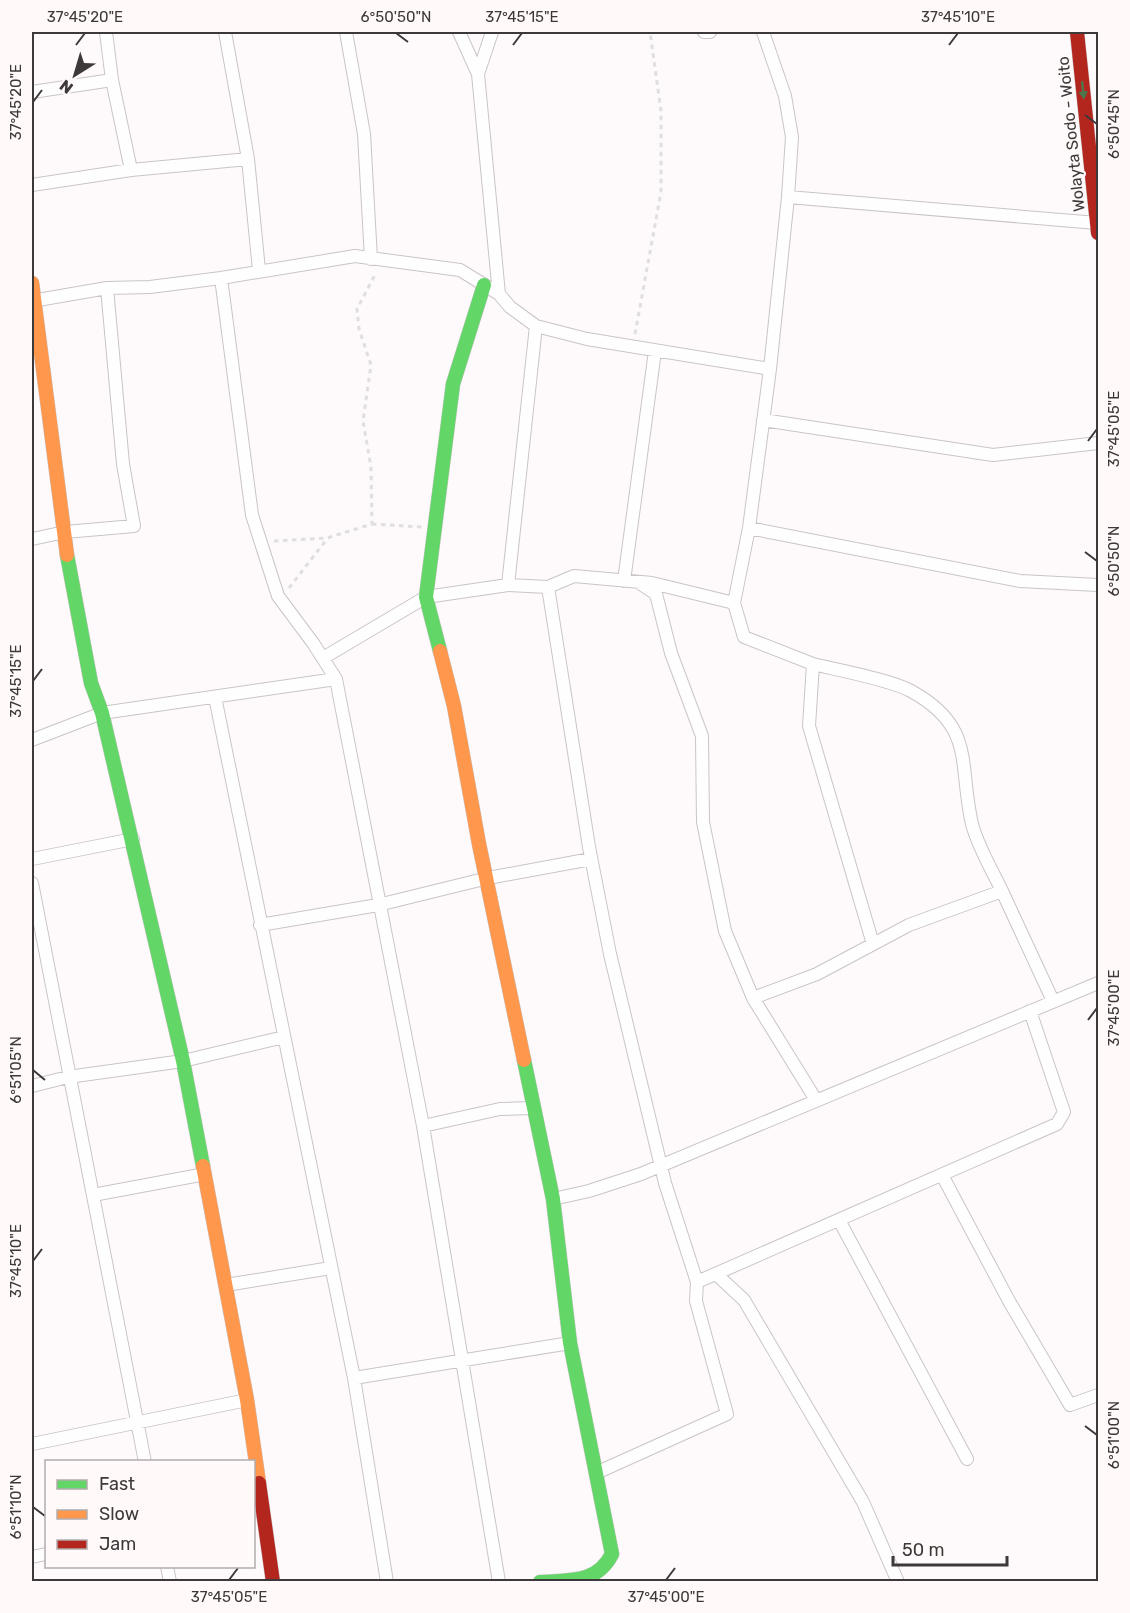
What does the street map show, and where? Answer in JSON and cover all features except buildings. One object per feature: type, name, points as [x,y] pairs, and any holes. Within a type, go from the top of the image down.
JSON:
[{"type":"main road","name":"Wolayta Sodo - Woito","points":[[1077,32],[1098,228]]},
{"type":"main road","points":[[32,283],[65,532],[67,569],[86,651],[91,691],[102,714],[134,839],[183,1061],[247,1400],[273,1581]]},
{"type":"main road","points":[[484,285],[453,384],[426,597],[454,706],[479,844],[488,878],[553,1199],[570,1343],[612,1554],[607,1567],[596,1577],[540,1581]]},
{"type":"street","points":[[106,32],[112,80],[131,170]]},
{"type":"street","points":[[225,32],[248,159],[259,270]]},
{"type":"street","points":[[346,32],[364,134],[376,259]]},
{"type":"street","points":[[459,32],[478,74],[499,294]]},
{"type":"street","points":[[478,74],[492,32]]},
{"type":"street","points":[[704,32],[709,32]]},
{"type":"street","points":[[763,32],[785,96],[790,127],[788,197],[770,369],[749,528],[734,603],[744,637],[813,664],[909,689],[941,711],[953,726],[965,758],[966,797],[973,828],[1053,1001]]},
{"type":"street","points":[[32,92],[112,80]]},
{"type":"street","points":[[32,185],[131,170],[248,159]]},
{"type":"street","points":[[788,197],[1098,228]]},
{"type":"street","points":[[33,301],[107,288],[150,287],[221,278],[355,256],[460,270],[499,294],[510,307],[536,326],[632,347],[770,369]]},
{"type":"street","points":[[221,278],[252,515],[278,596],[336,679],[378,905],[423,1126],[464,1359],[499,1581]]},
{"type":"street","points":[[32,539],[65,532],[134,526],[123,464],[107,288]]},
{"type":"street","points":[[508,585],[536,326]]},
{"type":"street","points":[[624,581],[655,351]]},
{"type":"street","points":[[763,420],[993,455],[1098,443]]},
{"type":"street","points":[[749,528],[1020,581],[1098,585]]},
{"type":"street","points":[[323,658],[426,597],[508,585],[548,587],[574,576],[638,582],[734,603]]},
{"type":"street","points":[[638,582],[656,594],[671,653],[702,736],[705,833],[725,931],[753,998],[816,1100]]},
{"type":"street","points":[[548,587],[591,859],[613,963],[665,1183],[697,1282],[696,1301],[727,1414],[596,1473]]},
{"type":"street","points":[[813,664],[808,726],[873,944]]},
{"type":"street","points":[[32,740],[102,714],[336,679]]},
{"type":"street","points":[[215,697],[354,1378],[387,1581]]},
{"type":"street","points":[[32,859],[134,839]]},
{"type":"street","points":[[260,925],[378,905],[488,878],[591,859]]},
{"type":"street","points":[[32,883],[68,1077],[146,1460]]},
{"type":"street","points":[[753,998],[817,974],[909,925],[1002,891]]},
{"type":"street","points":[[553,1199],[589,1191],[662,1165],[1098,983]]},
{"type":"street","points":[[697,1282],[1057,1124],[1064,1112],[1030,1011]]},
{"type":"street","points":[[32,1086],[68,1077],[183,1061],[284,1037]]},
{"type":"street","points":[[423,1126],[500,1109],[533,1108]]},
{"type":"street","points":[[93,1194],[205,1174]]},
{"type":"street","points":[[942,1175],[1009,1301],[1070,1405],[1098,1395]]},
{"type":"street","points":[[839,1220],[967,1459]]},
{"type":"street","points":[[226,1285],[331,1268]]},
{"type":"street","points":[[716,1274],[744,1300],[756,1320],[863,1502],[898,1581]]},
{"type":"street","points":[[354,1378],[570,1343]]},
{"type":"street","points":[[32,1444],[137,1420],[247,1400]]},
{"type":"path","points":[[632,347],[661,192],[661,111],[650,32]]},
{"type":"path","points":[[372,524],[371,467],[363,421],[371,365],[359,329],[357,309],[376,259]]},
{"type":"path","points":[[260,542],[327,538],[372,524],[435,528]]},
{"type":"path","points":[[278,596],[291,587],[327,538]]},
{"type":"traffic: fast","points":[[440,651],[426,597],[453,384],[484,285]]},
{"type":"traffic: fast","points":[[67,555],[91,683],[102,713],[183,1061],[203,1166]]},
{"type":"traffic: fast","points":[[524,1060],[553,1199],[570,1343],[612,1554],[606,1564],[590,1576],[572,1580],[540,1582]]},
{"type":"traffic: slow","points":[[32,283],[67,555]]},
{"type":"traffic: slow","points":[[440,651],[454,706],[479,844],[524,1060]]},
{"type":"traffic: slow","points":[[203,1166],[247,1400],[259,1483]]},
{"type":"traffic: jam","points":[[1077,32],[1098,233]]},
{"type":"traffic: jam","points":[[259,1483],[273,1582]]}]
